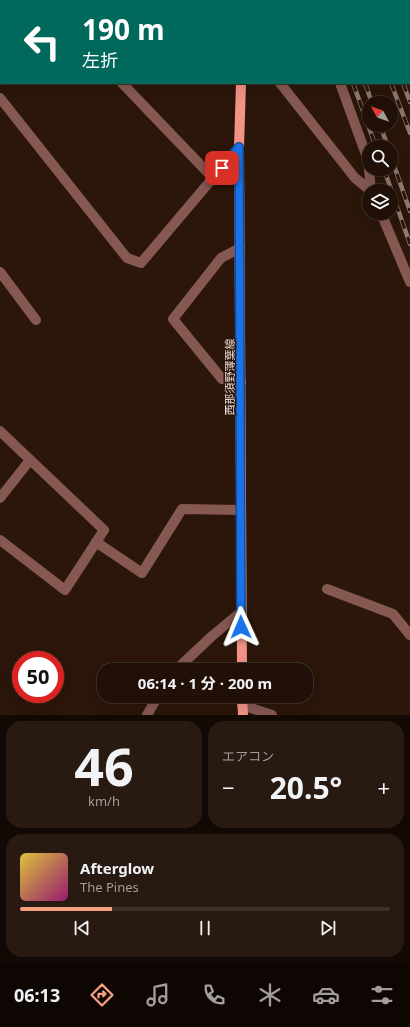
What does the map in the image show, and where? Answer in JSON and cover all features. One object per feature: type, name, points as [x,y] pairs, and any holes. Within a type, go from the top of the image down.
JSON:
[{"type":"main road","name":"西那須野薄葉線","points":[[241,84],[239,147],[242,663]]},
{"type":"street","points":[[123,84],[213,178]]},
{"type":"street","points":[[281,84],[355,178],[362,184]]},
{"type":"street","points":[[340,84],[362,144]]},
{"type":"street","points":[[0,98],[127,258],[141,263],[239,147]]},
{"type":"street","points":[[384,220],[410,282]]},
{"type":"street","points":[[240,248],[221,258],[173,319],[222,379],[241,382]]},
{"type":"street","points":[[0,272],[36,320]]},
{"type":"street","points":[[0,431],[104,530],[65,590],[0,540]]},
{"type":"street","points":[[0,498],[30,460]]},
{"type":"street","points":[[96,542],[142,573],[182,509],[241,510]]},
{"type":"street","points":[[327,589],[393,614],[410,635]]},
{"type":"street","points":[[183,663],[212,636],[241,612]]},
{"type":"street","points":[[147,715],[154,703]]},
{"type":"street","points":[[243,705],[272,715]]},
{"type":"railway","points":[[353,84],[373,140]]},
{"type":"railway","points":[[365,84],[370,96]]},
{"type":"railway","points":[[391,84],[410,133]]},
{"type":"railway","points":[[403,84],[410,102]]},
{"type":"railway","points":[[383,132],[385,140]]},
{"type":"railway","points":[[386,176],[410,244]]},
{"type":"railway","points":[[398,176],[410,211]]},
{"type":"route","points":[[222,168],[239,147],[241,627]]}]
